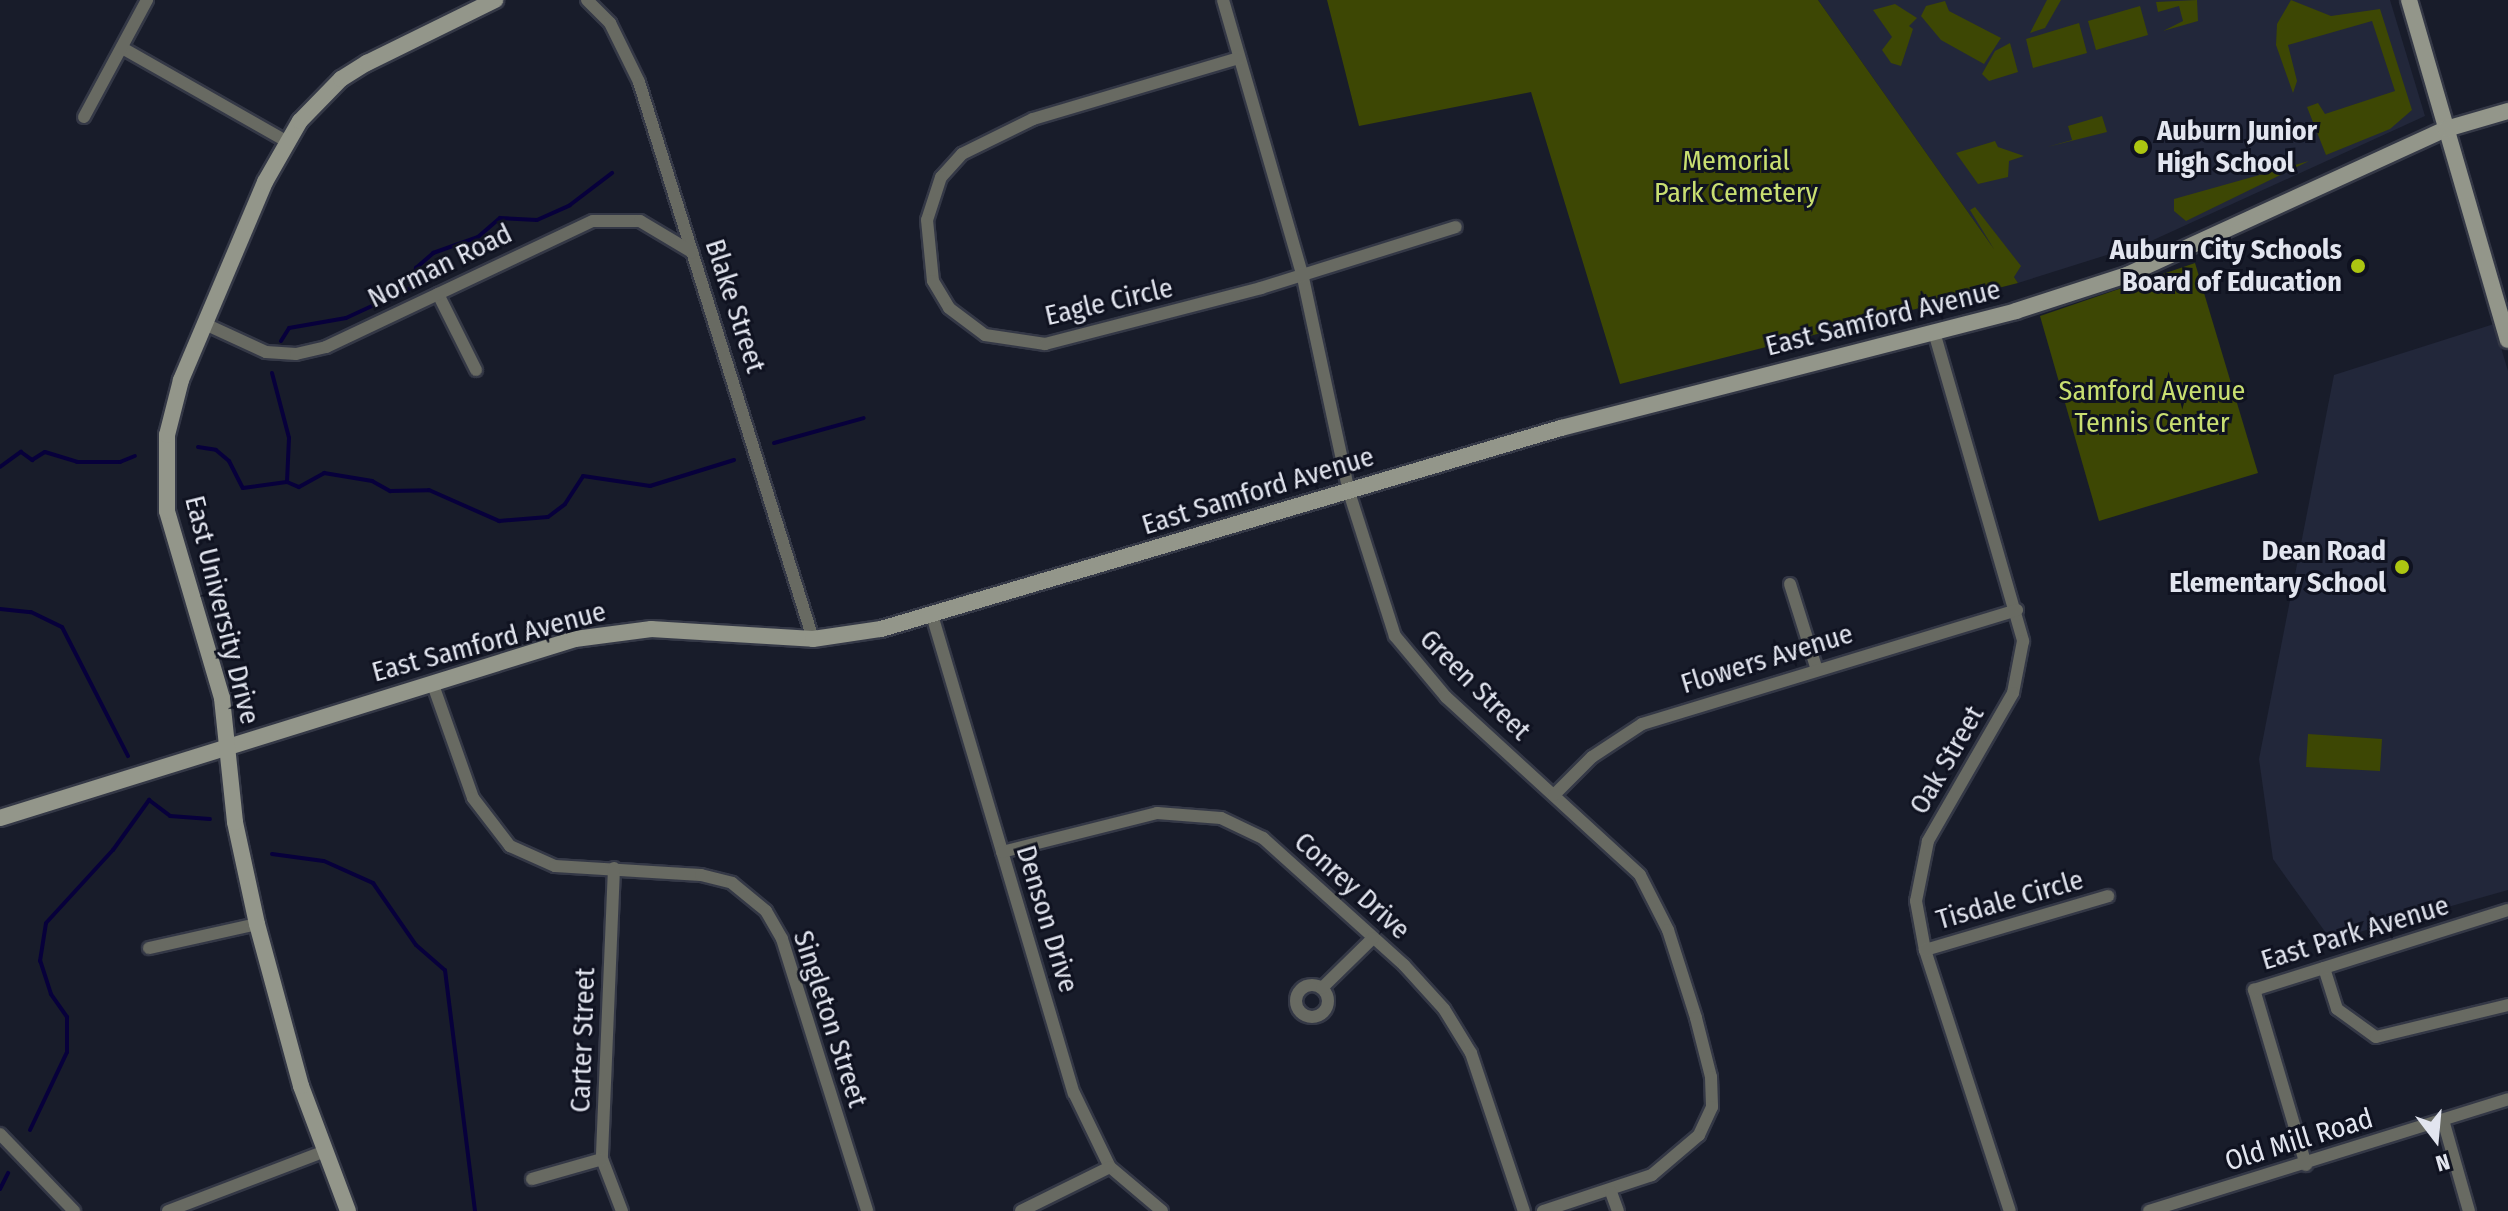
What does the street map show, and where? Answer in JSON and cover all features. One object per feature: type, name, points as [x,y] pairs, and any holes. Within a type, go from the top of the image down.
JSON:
[{"type":"street","points":[[84,117],[124,49],[147,0]]},
{"type":"street","name":"East University Drive","points":[[348,1211],[288,1043],[257,924],[235,822],[229,743],[219,684],[174,540],[165,492],[170,416],[205,324],[286,141],[341,79],[495,0]]},
{"type":"street","name":"Blake Street","points":[[587,0],[610,23],[627,52],[813,639]]},
{"type":"street","name":"Green Street","points":[[1223,0],[1302,273],[1349,492],[1395,636],[1446,697],[1618,852],[1647,889],[1668,930],[1711,1077],[1712,1107],[1699,1135],[1652,1175],[1611,1192]]},
{"type":"street","points":[[2409,0],[2508,340]]},
{"type":"street","points":[[124,49],[286,141]]},
{"type":"street","name":"Eagle Circle","points":[[1239,58],[1033,119],[962,154],[941,177],[930,205],[926,250],[933,281],[949,308],[972,328],[1000,340],[1045,344],[1456,227]]},
{"type":"street","name":"East Samford Avenue","points":[[0,818],[229,743],[575,639],[621,632],[698,630],[813,639],[932,615],[1561,428],[1934,332],[2127,275],[2446,129],[2508,111]]},
{"type":"street","name":"Norman Road","points":[[205,324],[266,352],[296,354],[326,347],[593,221],[640,221],[692,252]]},
{"type":"street","points":[[438,294],[476,370]]},
{"type":"street","name":"Oak Street","points":[[1934,332],[2017,610],[2022,659],[2013,693],[1940,812],[1919,871],[1916,901],[1925,950],[2010,1211]]},
{"type":"street","points":[[1790,584],[1816,667]]},
{"type":"street","name":"Flowers Avenue","points":[[1554,795],[1604,747],[1642,724],[1816,667],[2017,610]]},
{"type":"street","name":"Denson Drive","points":[[932,615],[1074,1093],[1110,1167],[1162,1211]]},
{"type":"street","name":"Singleton Street","points":[[432,682],[466,784],[498,835],[525,854],[555,866],[614,868],[732,883],[766,911],[782,939],[867,1211]]},
{"type":"street","name":"Conrey Drive","points":[[1002,852],[1157,813],[1221,818],[1263,838],[1434,998],[1471,1053],[1524,1211]]},
{"type":"street","name":"Carter Street","points":[[614,868],[602,1159],[622,1211]]},
{"type":"street","name":"Tisdale Circle","points":[[1925,950],[2108,896]]},
{"type":"street","name":"East Park Avenue","points":[[2306,1165],[2254,990],[2508,910]]},
{"type":"street","points":[[149,948],[257,924]]},
{"type":"street","points":[[1322,988],[1373,938]]},
{"type":"street","points":[[2324,968],[2337,1009],[2376,1037],[2508,1005]]},
{"type":"street","name":"Old Mill Road","points":[[2149,1211],[2306,1165],[2508,1099]]},
{"type":"street","points":[[2443,1120],[2469,1211]]},
{"type":"street","points":[[0,1134],[74,1211]]},
{"type":"street","points":[[168,1211],[325,1151]]},
{"type":"street","points":[[532,1179],[602,1159]]},
{"type":"street","points":[[1021,1211],[1110,1167]]},
{"type":"street","points":[[1543,1211],[1611,1192],[1618,1211]]},
{"type":"shaded area","name":"Auburn Junior High School","points":[[1818,0],[2390,0],[2425,116],[2151,241],[2018,283]]},
{"type":"shaded area","name":"Dean Road Elementary School","points":[[2494,324],[2508,371],[2508,890],[2331,940],[2273,859],[2259,759],[2334,375]]},
{"type":"green space","name":"Memorial Park Cemetery","points":[[1327,0],[1818,0],[1994,249],[1970,210],[1975,207],[2021,266],[2014,277],[2018,283],[1620,384],[1531,92],[1359,126]]},
{"type":"green space","points":[[2047,0],[2061,0],[2045,28],[2030,33]]},
{"type":"green space","points":[[2197,0],[2198,21],[2163,31],[2183,21],[2179,6],[2158,12],[2156,2]]},
{"type":"green space","points":[[2291,0],[2331,16],[2380,9],[2412,110],[2390,129],[2326,155],[2307,107],[2318,103],[2325,114],[2395,91],[2372,21],[2288,45],[2297,81],[2293,93],[2276,45],[2277,24]]},
{"type":"green space","points":[[1945,1],[1949,11],[2001,38],[1984,64],[1941,40],[1921,16],[1926,6]]},
{"type":"green space","points":[[1895,4],[1917,18],[1909,26],[1913,29],[1901,66],[1891,63],[1882,50],[1892,37],[1873,10]]},
{"type":"green space","points":[[2140,6],[2148,35],[2096,50],[2088,21]]},
{"type":"green space","points":[[2079,23],[2087,53],[2033,68],[2026,39]]},
{"type":"green space","points":[[2010,43],[2018,72],[1989,81],[1982,74],[1995,51]]},
{"type":"green space","points":[[2102,116],[2107,132],[2047,147],[2072,140],[2068,126]]},
{"type":"green space","points":[[1995,141],[1998,147],[2024,156],[2009,161],[2008,177],[1978,184],[1956,153]]},
{"type":"green space","points":[[2309,161],[2186,221],[2174,211],[2174,199]]},
{"type":"green space","name":"Samford Avenue Tennis Center","points":[[2195,263],[2258,473],[2099,521],[2040,316]]},
{"type":"green space","points":[[2308,734],[2382,739],[2380,771],[2306,767]]},
{"type":"waterway","points":[[281,341],[289,328],[346,318],[411,288],[416,268],[433,253],[478,237],[500,218],[537,220],[570,205],[612,173]]},
{"type":"waterway","points":[[272,373],[289,438],[287,482]]},
{"type":"waterway","points":[[774,443],[864,418]]},
{"type":"waterway","points":[[198,447],[216,450],[229,461],[243,488],[287,482],[299,487],[324,473],[372,481],[390,491],[429,490],[499,521],[548,517],[565,504],[583,476],[650,486],[734,460]]},
{"type":"waterway","points":[[0,467],[21,452],[32,460],[45,452],[77,462],[120,462],[135,456]]},
{"type":"waterway","points":[[0,609],[31,612],[62,627],[128,756]]},
{"type":"waterway","points":[[30,1130],[67,1052],[67,1017],[51,994],[40,961],[46,923],[113,850],[149,800],[170,816],[210,819]]},
{"type":"waterway","points":[[272,854],[324,861],[373,883],[416,945],[445,970],[475,1211]]},
{"type":"waterway","points":[[0,1189],[8,1173]]},
{"type":"place","name":"Auburn Junior High School","points":[[2141,147]]},
{"type":"place","name":"Auburn City Schools Board of Education","points":[[2358,266]]},
{"type":"place","name":"Dean Road Elementary School","points":[[2402,567]]}]
